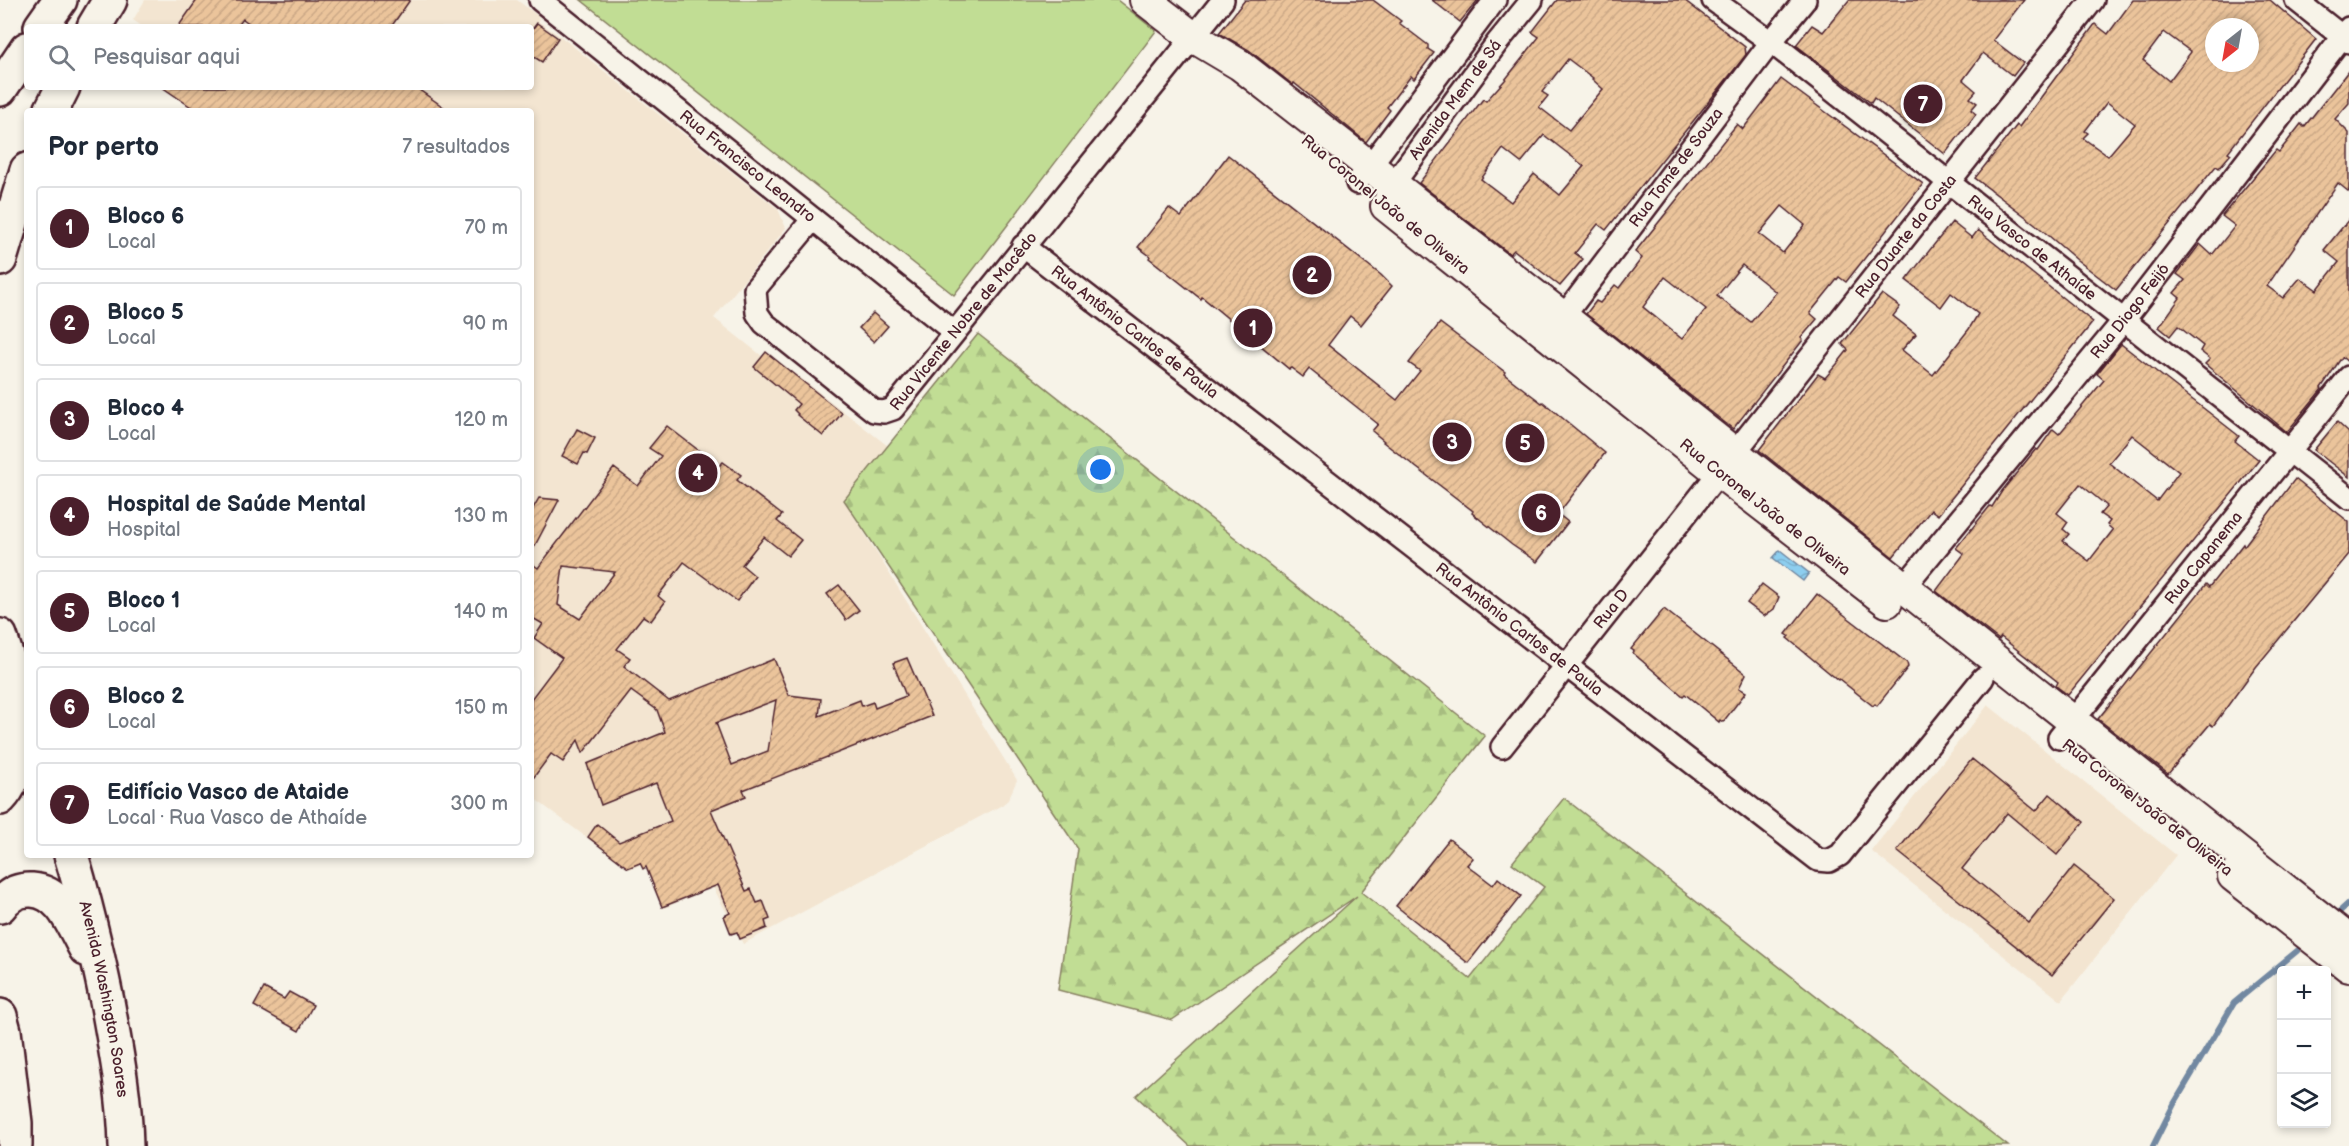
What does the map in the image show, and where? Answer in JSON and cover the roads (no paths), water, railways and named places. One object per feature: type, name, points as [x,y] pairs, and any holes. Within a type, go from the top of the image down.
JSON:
[{"type":"highway","points":[[44,24],[60,0]]},
{"type":"highway","points":[[96,24],[110,0]]},
{"type":"highway","points":[[0,89],[24,53]]},
{"type":"highway","points":[[52,108],[62,90]]},
{"type":"highway","points":[[0,259],[24,180]]},
{"type":"highway","points":[[0,636],[24,710]]},
{"type":"highway","points":[[0,683],[16,758],[15,773],[8,789],[0,798]]},
{"type":"highway","name":"Avenida Washington Soares","points":[[72,858],[92,926],[122,1080],[126,1146]]},
{"type":"highway","points":[[0,906],[8,896],[22,890],[47,892],[56,899],[69,918],[101,974]]},
{"type":"highway","points":[[0,1016],[15,1123],[15,1146]]},
{"type":"street","name":"Rua Francisco Leandro","points":[[540,0],[954,332]]},
{"type":"street","name":"Rua Coronel João de Oliveira","points":[[1145,0],[1193,38],[1200,54],[1216,71],[1363,175],[1556,327],[1726,463],[1983,678],[2066,730],[2349,940]]},
{"type":"street","name":"Rua Vicente Nobre de Macêdo","points":[[813,219],[755,289],[757,313],[764,323],[874,411],[893,410],[1222,0]]},
{"type":"street","name":"Avenida Mem de Sá","points":[[1363,175],[1495,0]]},
{"type":"street","name":"Avenida Mem de Sá","points":[[1387,194],[1497,43],[1532,0]]},
{"type":"street","name":"Rua Vasco de Athaíde","points":[[1713,0],[1771,42],[1948,184],[2349,498]]},
{"type":"street","name":"Rua Tomé de Souza","points":[[1556,327],[1805,0]]},
{"type":"street","name":"Rua Duarte da Costa","points":[[1726,463],[2093,0]]},
{"type":"street","points":[[2296,0],[2347,36]]},
{"type":"street","points":[[1475,25],[1497,43]]},
{"type":"street","name":"Rua Diogo Feijó","points":[[1903,588],[2124,320],[2347,36]]},
{"type":"street","name":"Rua Antônio Carlos de Paula","points":[[1023,246],[1818,860],[1829,861],[1840,855],[1983,678]]},
{"type":"street","name":"Rua Capanema","points":[[2066,730],[2349,378]]},
{"type":"street","name":"Rua Coronel João de Oliveira","points":[[1726,463],[1903,588],[2066,730],[2349,968]]},
{"type":"street","name":"Rua D","points":[[1502,747],[1726,463]]},
{"type":"water","points":[[1780,550],[1809,573],[1803,581],[1773,558]]},
{"type":"waterway","points":[[2339,912],[2349,903]]},
{"type":"waterway","points":[[2153,1146],[2174,1104],[2234,1003],[2297,951]]},
{"type":"place","name":"Edifício Vasco de Ataide","points":[[1923,104]]},
{"type":"place","name":"Bloco 5","points":[[1312,275]]},
{"type":"place","name":"Bloco 6","points":[[1253,328]]},
{"type":"place","name":"Bloco 4","points":[[1452,442]]},
{"type":"place","name":"Bloco 1","points":[[1525,443]]},
{"type":"place","name":"Hospital de Saúde Mental","points":[[698,473]]},
{"type":"place","name":"Bloco 2","points":[[1541,513]]}]
